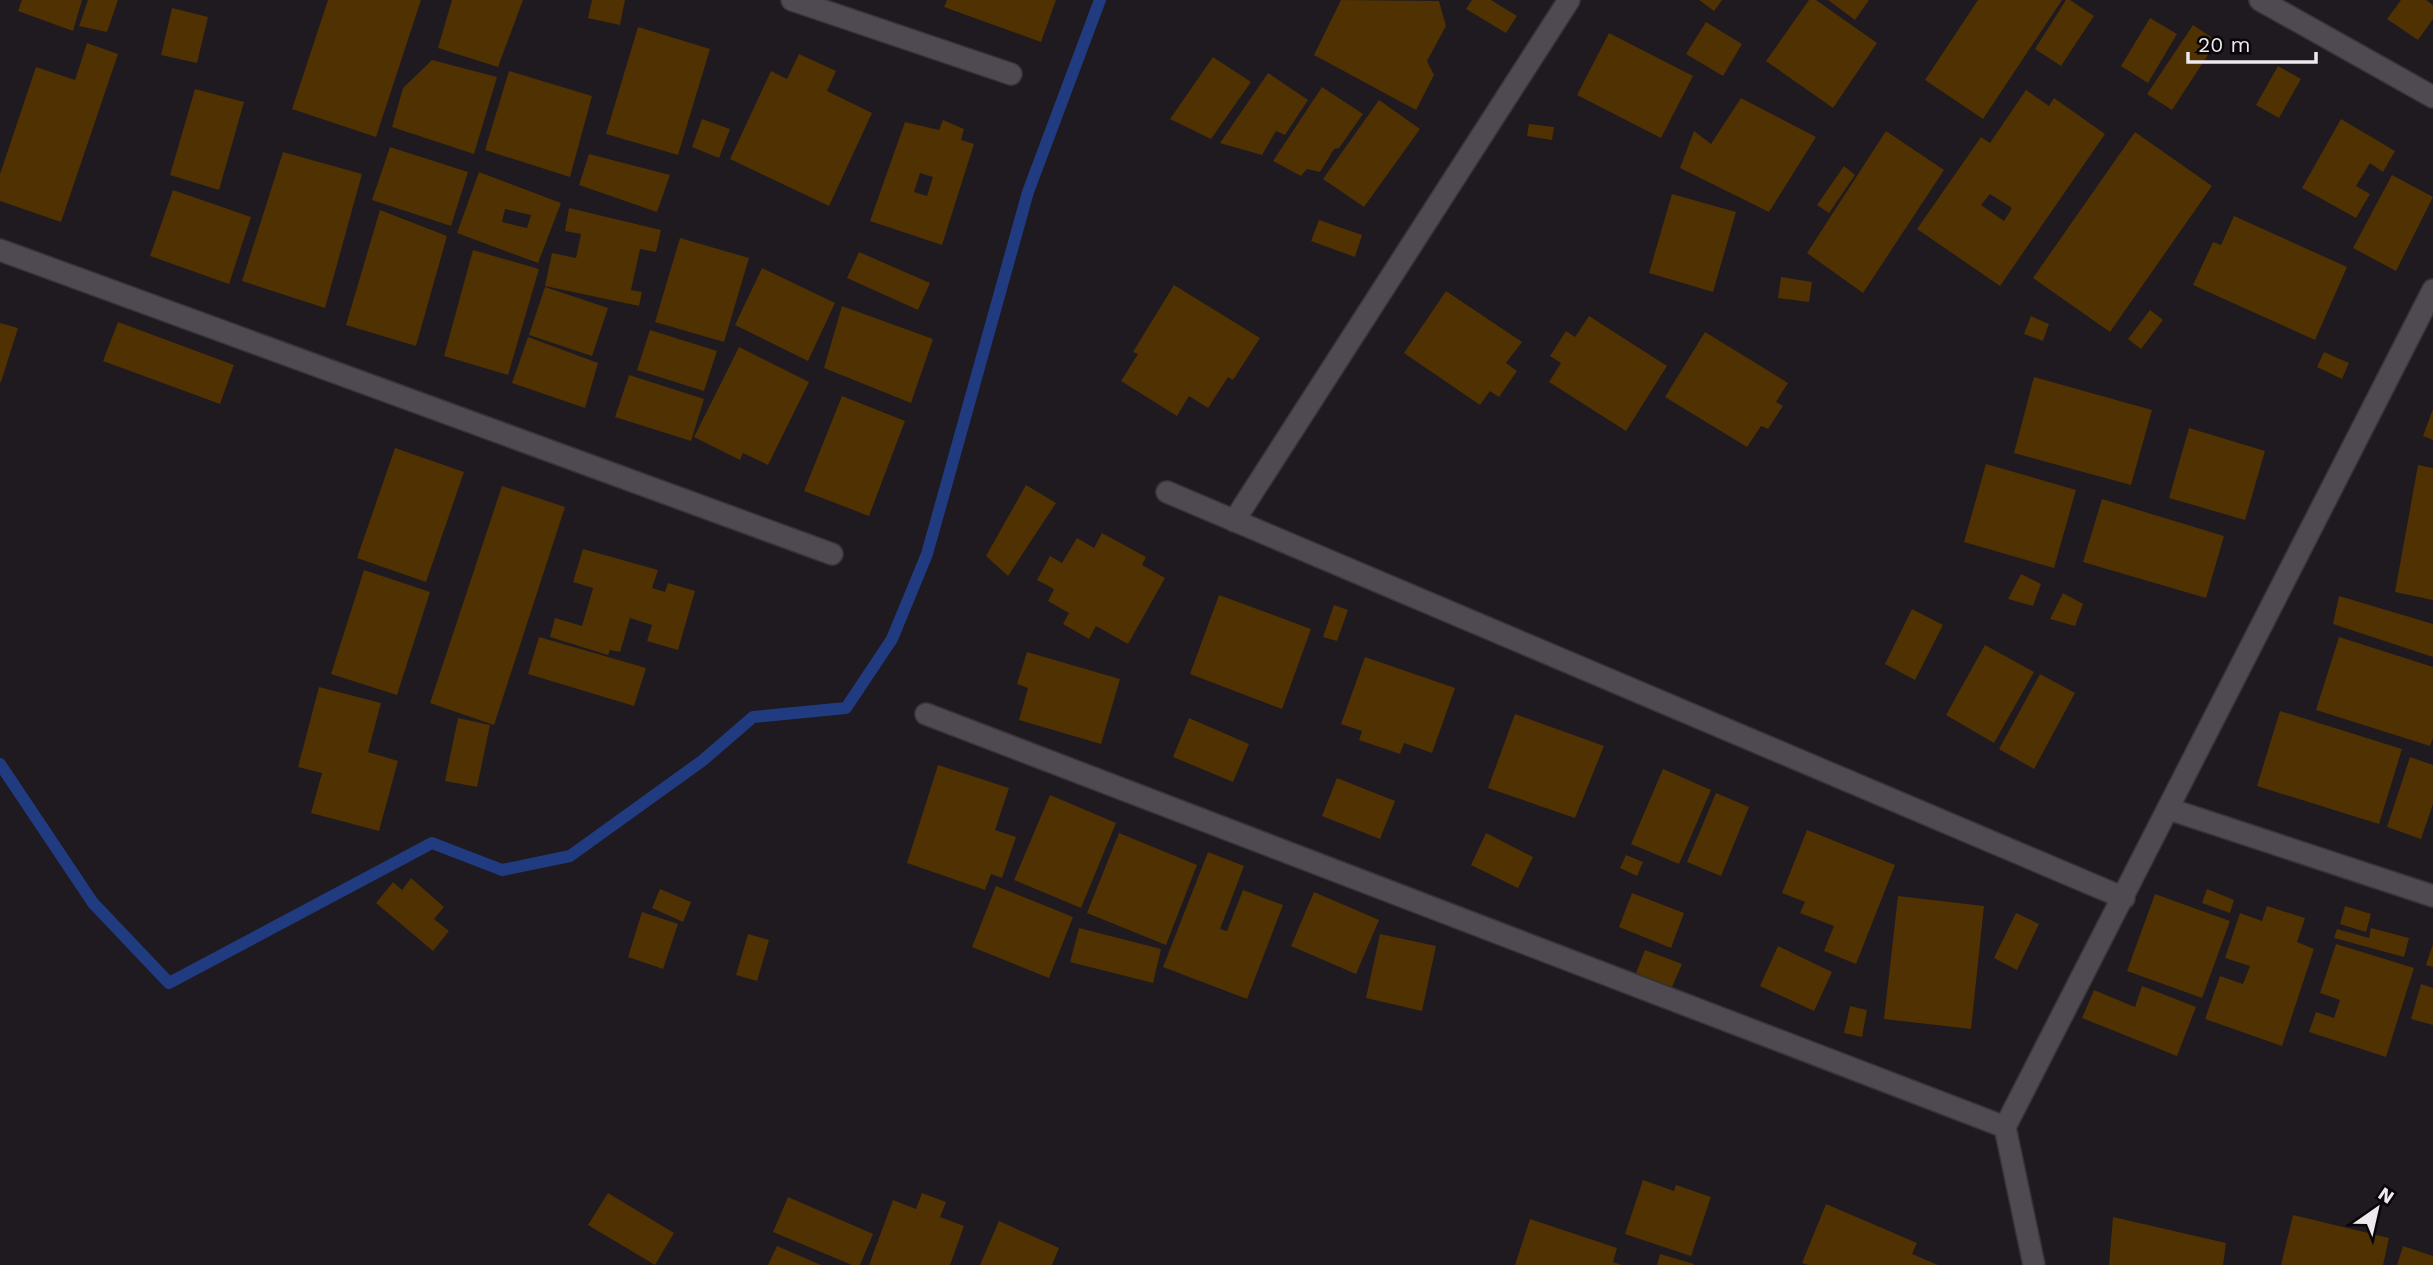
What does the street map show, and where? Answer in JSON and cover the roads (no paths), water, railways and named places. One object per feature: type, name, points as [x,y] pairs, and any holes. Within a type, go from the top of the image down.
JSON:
[{"type":"street","points":[[792,0],[1011,74]]},
{"type":"street","points":[[1234,521],[1569,0]]},
{"type":"street","points":[[2260,0],[2433,97]]},
{"type":"street","points":[[0,250],[832,554]]},
{"type":"street","points":[[2034,1265],[2005,1126],[2124,898],[2433,289]]},
{"type":"street","points":[[1167,492],[2124,898]]},
{"type":"street","points":[[926,714],[2005,1126]]},
{"type":"street","points":[[2169,809],[2433,896]]},
{"type":"waterway","points":[[0,764],[93,903],[169,983],[432,843],[502,870],[570,856],[702,761],[753,717],[846,708],[892,639],[927,554],[1028,192],[1100,0]]}]
